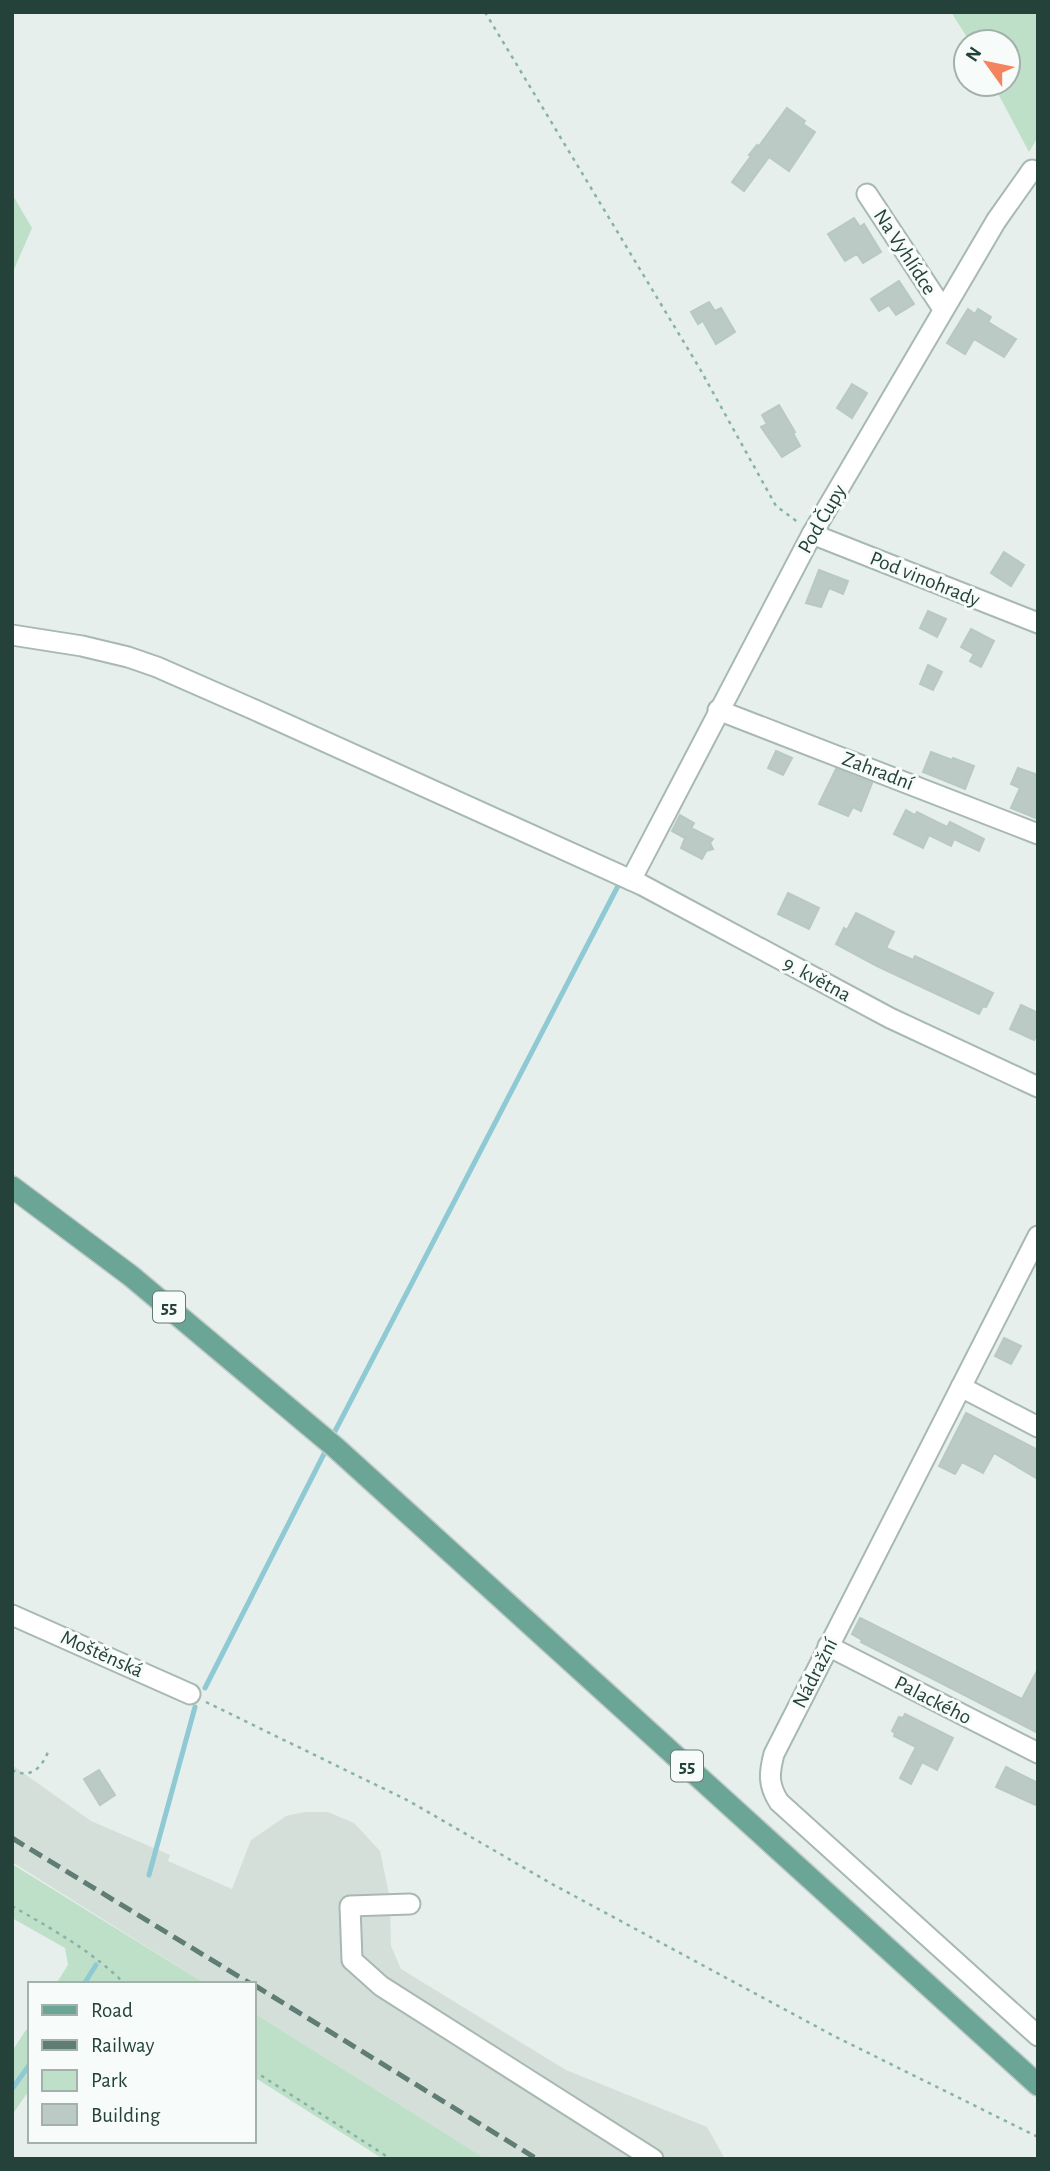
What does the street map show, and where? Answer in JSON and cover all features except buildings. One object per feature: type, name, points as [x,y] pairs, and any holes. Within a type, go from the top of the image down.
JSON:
[{"type":"main road","name":"55","points":[[12,1187],[131,1276],[336,1448],[1038,2085]]},
{"type":"street","name":"Pod Čupy","points":[[631,880],[812,534],[996,221],[1032,170]]},
{"type":"street","name":"Na Vyhlídce","points":[[867,194],[943,309]]},
{"type":"street","name":"Pod vinohrady","points":[[812,534],[1038,623]]},
{"type":"street","name":"9. května","points":[[12,635],[82,646],[158,667],[631,880],[890,1017],[1038,1087]]},
{"type":"street","name":"Zahradní","points":[[718,710],[1038,834]]},
{"type":"street","name":"Nádražní","points":[[1038,1236],[828,1646],[775,1754],[769,1773],[771,1790],[779,1802],[1038,2036]]},
{"type":"street","points":[[961,1387],[1038,1427]]},
{"type":"street","name":"Moštěnská","points":[[12,1615],[190,1694]]},
{"type":"street","name":"Palackého","points":[[828,1646],[1038,1753]]},
{"type":"street","points":[[410,1904],[350,1906],[352,1960],[381,1986],[653,2159]]},
{"type":"path","points":[[485,12],[700,369],[776,506],[812,534]]},
{"type":"path","points":[[190,1694],[409,1801],[552,1884],[834,2036],[1038,2137]]},
{"type":"path","points":[[12,1770],[21,1774],[36,1771],[48,1752]]},
{"type":"path","points":[[12,1906],[85,1949],[123,1982]]},
{"type":"path","points":[[256,2072],[391,2159]]},
{"type":"shaded area","points":[[12,1765],[91,1821],[170,1855],[168,1861],[232,1889],[251,1840],[286,1816],[305,1812],[328,1812],[354,1823],[380,1851],[390,1899],[391,1946],[401,1969],[566,2070],[707,2127],[725,2159],[486,2159],[256,2014],[256,1982],[203,1982],[12,1862]]},
{"type":"green space","points":[[951,12],[1038,12],[1038,137],[1029,152],[1000,98],[1022,98],[1022,28],[961,28]]},
{"type":"green space","points":[[12,194],[32,228],[12,274]]},
{"type":"green space","points":[[12,1864],[203,1982],[57,1982],[68,1965],[65,1948],[12,1918]]},
{"type":"green space","points":[[256,2014],[486,2159],[383,2159],[256,2078]]},
{"type":"green space","points":[[28,2027],[28,2092],[12,2115],[12,2051]]},
{"type":"waterway","points":[[332,1437],[619,884]]},
{"type":"waterway","points":[[205,1688],[328,1446]]},
{"type":"waterway","points":[[149,1875],[195,1707]]},
{"type":"waterway","points":[[85,1982],[96,1965]]},
{"type":"waterway","points":[[12,2089],[28,2067]]},
{"type":"railway","points":[[12,1838],[248,1982]]},
{"type":"railway","points":[[256,1986],[537,2159]]}]
